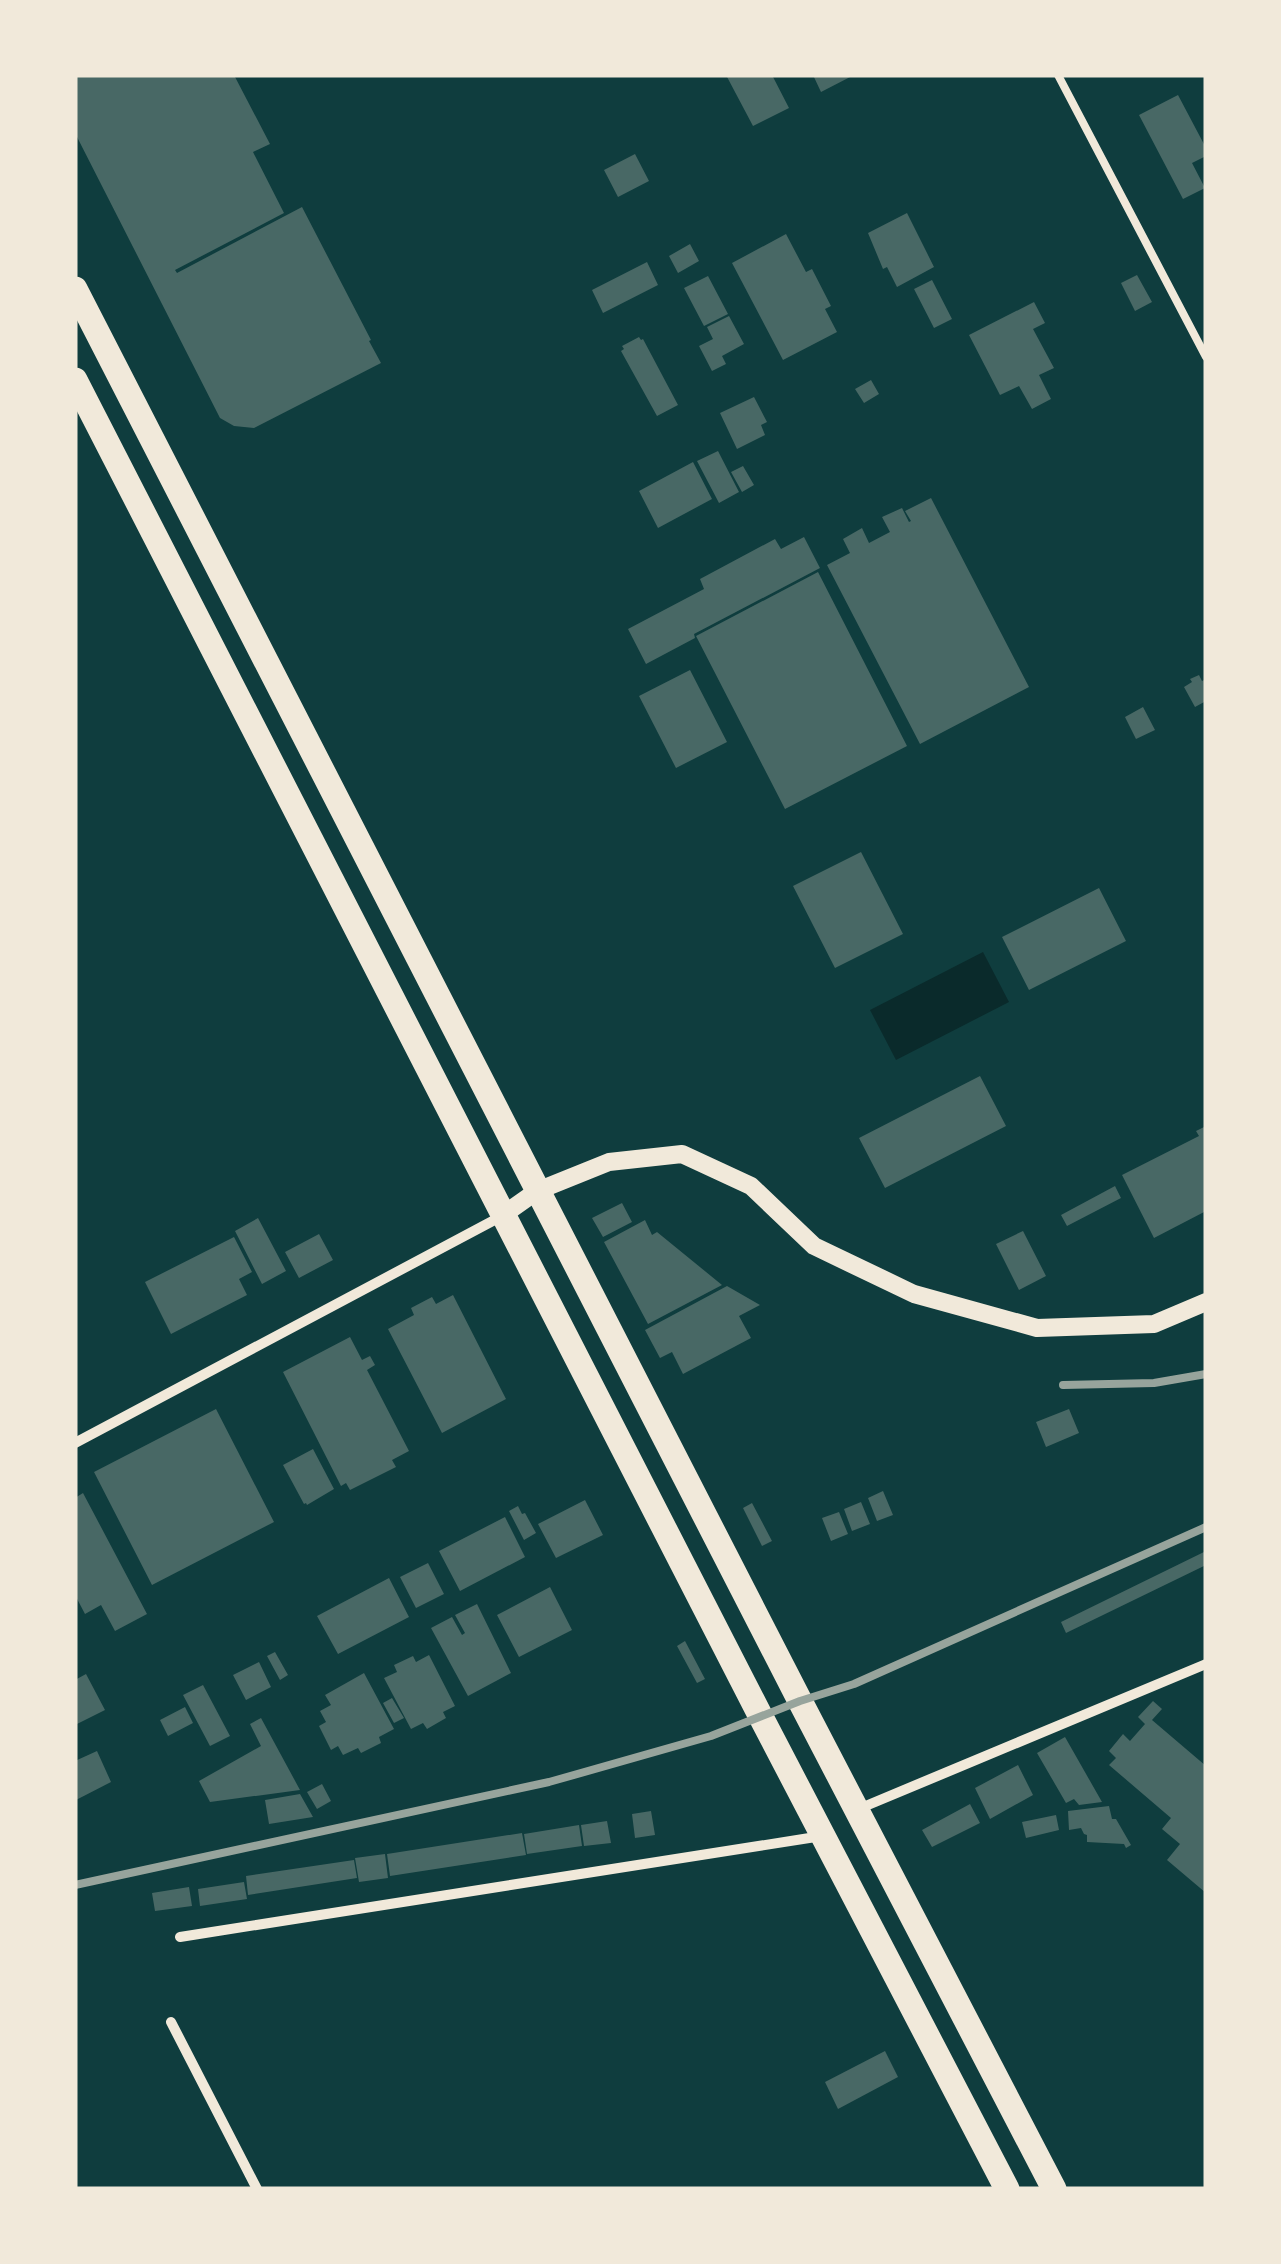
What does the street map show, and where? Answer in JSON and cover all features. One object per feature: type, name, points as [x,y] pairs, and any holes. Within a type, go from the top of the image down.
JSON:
[{"type":"main road","points":[[75,289],[1054,2189]]},
{"type":"main road","points":[[75,380],[1006,2189]]},
{"type":"street","points":[[75,1444],[502,1215],[536,1190],[609,1162],[682,1154],[750,1186],[814,1246],[914,1294],[1036,1328],[1154,1324],[1206,1302]]},
{"type":"street","points":[[856,1810],[1206,1664]]},
{"type":"street","points":[[180,1937],[822,1836]]},
{"type":"street","points":[[171,2022],[257,2189]]},
{"type":"lane","points":[[1058,75],[1206,357]]},
{"type":"water","points":[[983,952],[1009,1002],[896,1060],[870,1010]]},
{"type":"building","points":[[75,75],[234,75],[270,144],[253,152],[284,213],[175,270],[177,273],[302,207],[381,363],[254,428],[234,426],[220,418],[75,133]]},
{"type":"building","points":[[726,75],[772,75],[789,108],[753,126]]},
{"type":"building","points":[[813,75],[854,75],[821,92]]},
{"type":"building","points":[[1178,95],[1206,148],[1206,156],[1192,163],[1205,188],[1183,199],[1139,115]]},
{"type":"building","points":[[635,154],[649,181],[618,197],[604,170]]},
{"type":"building","points":[[907,213],[934,267],[897,287],[887,267],[883,269],[868,233]]},
{"type":"building","points":[[786,234],[806,272],[812,269],[831,306],[825,309],[837,332],[783,360],[732,263]]},
{"type":"building","points":[[690,244],[699,261],[678,273],[669,256]]},
{"type":"building","points":[[647,262],[658,285],[603,313],[592,290]]},
{"type":"building","points":[[1137,275],[1152,302],[1135,311],[1121,283]]},
{"type":"building","points":[[708,276],[728,314],[704,326],[684,288]]},
{"type":"building","points":[[932,280],[952,319],[934,328],[914,289]]},
{"type":"building","points":[[1034,302],[1045,323],[1033,329],[1054,368],[1039,375],[1051,399],[1032,409],[1019,386],[1000,395],[969,335]]},
{"type":"building","points":[[729,316],[744,344],[722,356],[726,364],[712,371],[699,346],[713,339],[707,327]]},
{"type":"building","points":[[639,337],[678,405],[657,416],[621,351],[622,346]]},
{"type":"building","points":[[871,380],[879,394],[864,403],[855,389]]},
{"type":"building","points":[[754,397],[767,422],[761,425],[765,435],[737,449],[720,413]]},
{"type":"building","points":[[718,451],[739,492],[719,503],[697,461]]},
{"type":"building","points":[[693,462],[712,499],[658,528],[639,491]]},
{"type":"building","points":[[743,466],[754,485],[742,492],[731,472]]},
{"type":"building","points":[[931,498],[1029,687],[920,744],[827,565],[850,553],[843,539],[862,528],[869,543],[890,532],[882,517],[902,508],[909,522],[905,511]]},
{"type":"building","points":[[804,537],[820,568],[694,634],[695,638],[646,664],[628,629],[704,589],[700,579],[775,539],[781,549]]},
{"type":"building","points":[[818,572],[907,746],[785,809],[696,636]]},
{"type":"building","points":[[690,670],[727,742],[676,768],[639,696]]},
{"type":"building","points":[[1199,675],[1202,681],[1206,679],[1206,701],[1195,707],[1184,687]]},
{"type":"building","points":[[1143,707],[1155,730],[1136,739],[1125,717]]},
{"type":"building","points":[[861,852],[903,934],[835,968],[793,886]]},
{"type":"building","points":[[1099,888],[1126,941],[1029,990],[1002,937]]},
{"type":"building","points":[[980,1076],[1006,1126],[885,1188],[859,1138]]},
{"type":"building","points":[[1206,1126],[1206,1211],[1154,1238],[1122,1175],[1199,1136],[1196,1131]]},
{"type":"building","points":[[1115,1186],[1121,1198],[1067,1226],[1061,1215]]},
{"type":"building","points":[[622,1203],[632,1222],[603,1237],[592,1218]]},
{"type":"building","points":[[258,1218],[286,1271],[262,1284],[235,1231]]},
{"type":"building","points":[[645,1220],[652,1235],[657,1232],[722,1285],[648,1324],[604,1242]]},
{"type":"building","points":[[1023,1231],[1046,1276],[1019,1290],[996,1244]]},
{"type":"building","points":[[319,1234],[333,1260],[299,1278],[285,1252]]},
{"type":"building","points":[[234,1237],[252,1272],[239,1279],[247,1295],[171,1334],[145,1282]]},
{"type":"building","points":[[727,1286],[760,1305],[739,1316],[751,1338],[683,1374],[672,1352],[660,1358],[645,1330]]},
{"type":"building","points":[[453,1295],[506,1399],[442,1433],[388,1329],[414,1315],[411,1308],[432,1297],[436,1304]]},
{"type":"building","points":[[350,1337],[362,1360],[370,1356],[375,1365],[367,1370],[409,1451],[392,1460],[396,1467],[350,1490],[346,1483],[341,1486],[283,1372]]},
{"type":"building","points":[[216,1409],[274,1522],[152,1585],[94,1472]]},
{"type":"building","points":[[1069,1409],[1079,1433],[1046,1447],[1036,1422]]},
{"type":"building","points":[[313,1449],[334,1489],[307,1505],[283,1465]]},
{"type":"building","points":[[883,1491],[893,1515],[877,1521],[868,1498]]},
{"type":"building","points":[[83,1493],[147,1614],[115,1631],[101,1605],[85,1614],[75,1595],[75,1498]]},
{"type":"building","points":[[585,1500],[603,1535],[556,1558],[538,1524]]},
{"type":"building","points":[[861,1502],[870,1524],[852,1531],[844,1509]]},
{"type":"building","points":[[752,1503],[772,1541],[762,1546],[743,1508]]},
{"type":"building","points":[[518,1506],[536,1533],[524,1540],[509,1511]]},
{"type":"building","points":[[839,1512],[848,1534],[831,1541],[822,1518]]},
{"type":"building","points":[[505,1517],[525,1557],[460,1591],[439,1551]]},
{"type":"building","points":[[1206,1551],[1206,1565],[1066,1633],[1061,1622]]},
{"type":"building","points":[[428,1563],[444,1594],[416,1608],[400,1577]]},
{"type":"building","points":[[389,1578],[409,1617],[338,1654],[317,1616]]},
{"type":"building","points":[[550,1587],[572,1630],[519,1657],[497,1615]]},
{"type":"building","points":[[477,1604],[511,1673],[468,1696],[431,1628],[452,1617],[462,1635],[465,1633],[455,1615]]},
{"type":"building","points":[[685,1641],[705,1679],[697,1683],[677,1646]]},
{"type":"building","points":[[275,1652],[288,1675],[280,1680],[267,1656]]},
{"type":"building","points":[[429,1655],[455,1706],[443,1712],[446,1718],[427,1729],[423,1723],[411,1729],[384,1678],[397,1672],[394,1665],[413,1656],[416,1662]]},
{"type":"building","points":[[259,1662],[271,1687],[246,1700],[233,1675]]},
{"type":"building","points":[[364,1673],[394,1729],[379,1737],[381,1743],[361,1753],[358,1748],[343,1755],[338,1746],[331,1750],[319,1726],[326,1722],[320,1711],[331,1705],[325,1695]]},
{"type":"building","points":[[86,1674],[105,1710],[75,1725],[75,1680]]},
{"type":"building","points":[[203,1685],[230,1736],[210,1746],[183,1695]]},
{"type":"building","points":[[392,1698],[404,1718],[394,1723],[383,1703]]},
{"type":"building","points":[[1153,1701],[1162,1709],[1152,1720],[1206,1766],[1206,1893],[1167,1860],[1180,1844],[1162,1829],[1171,1818],[1109,1765],[1116,1758],[1109,1751],[1123,1734],[1130,1741],[1145,1724],[1138,1717]]},
{"type":"building","points":[[185,1707],[193,1723],[168,1736],[160,1720]]},
{"type":"building","points":[[261,1718],[300,1790],[210,1802],[199,1781],[261,1746],[250,1724]]},
{"type":"building","points":[[1065,1737],[1102,1802],[1079,1805],[1074,1799],[1066,1803],[1037,1753]]},
{"type":"building","points":[[97,1751],[111,1782],[76,1800],[75,1761]]},
{"type":"building","points":[[1018,1765],[1033,1795],[990,1819],[975,1788]]},
{"type":"building","points":[[322,1784],[331,1801],[317,1809],[307,1792]]},
{"type":"building","points":[[300,1794],[313,1817],[269,1824],[265,1800]]},
{"type":"building","points":[[970,1804],[980,1823],[932,1847],[922,1830]]},
{"type":"building","points":[[1109,1806],[1112,1819],[1116,1819],[1131,1845],[1126,1848],[1124,1844],[1087,1842],[1081,1828],[1069,1830],[1068,1811]]},
{"type":"building","points":[[651,1811],[655,1835],[635,1838],[632,1814]]},
{"type":"building","points":[[1056,1815],[1059,1830],[1026,1838],[1022,1822]]},
{"type":"building","points":[[607,1821],[611,1843],[584,1846],[581,1825]]},
{"type":"building","points":[[579,1825],[582,1846],[527,1854],[524,1834]]},
{"type":"building","points":[[522,1833],[526,1855],[390,1876],[387,1854]]},
{"type":"building","points":[[385,1854],[388,1878],[359,1882],[355,1858]]},
{"type":"building","points":[[354,1860],[357,1878],[248,1895],[246,1876]]},
{"type":"building","points":[[244,1882],[247,1899],[200,1906],[198,1889]]},
{"type":"building","points":[[189,1887],[192,1906],[155,1911],[152,1893]]},
{"type":"building","points":[[885,2051],[898,2077],[838,2109],[825,2082]]},
{"type":"railway","points":[[1063,1385],[1154,1383],[1206,1374]]},
{"type":"railway","points":[[75,1885],[549,1782],[711,1736],[854,1684],[1206,1527]]}]
